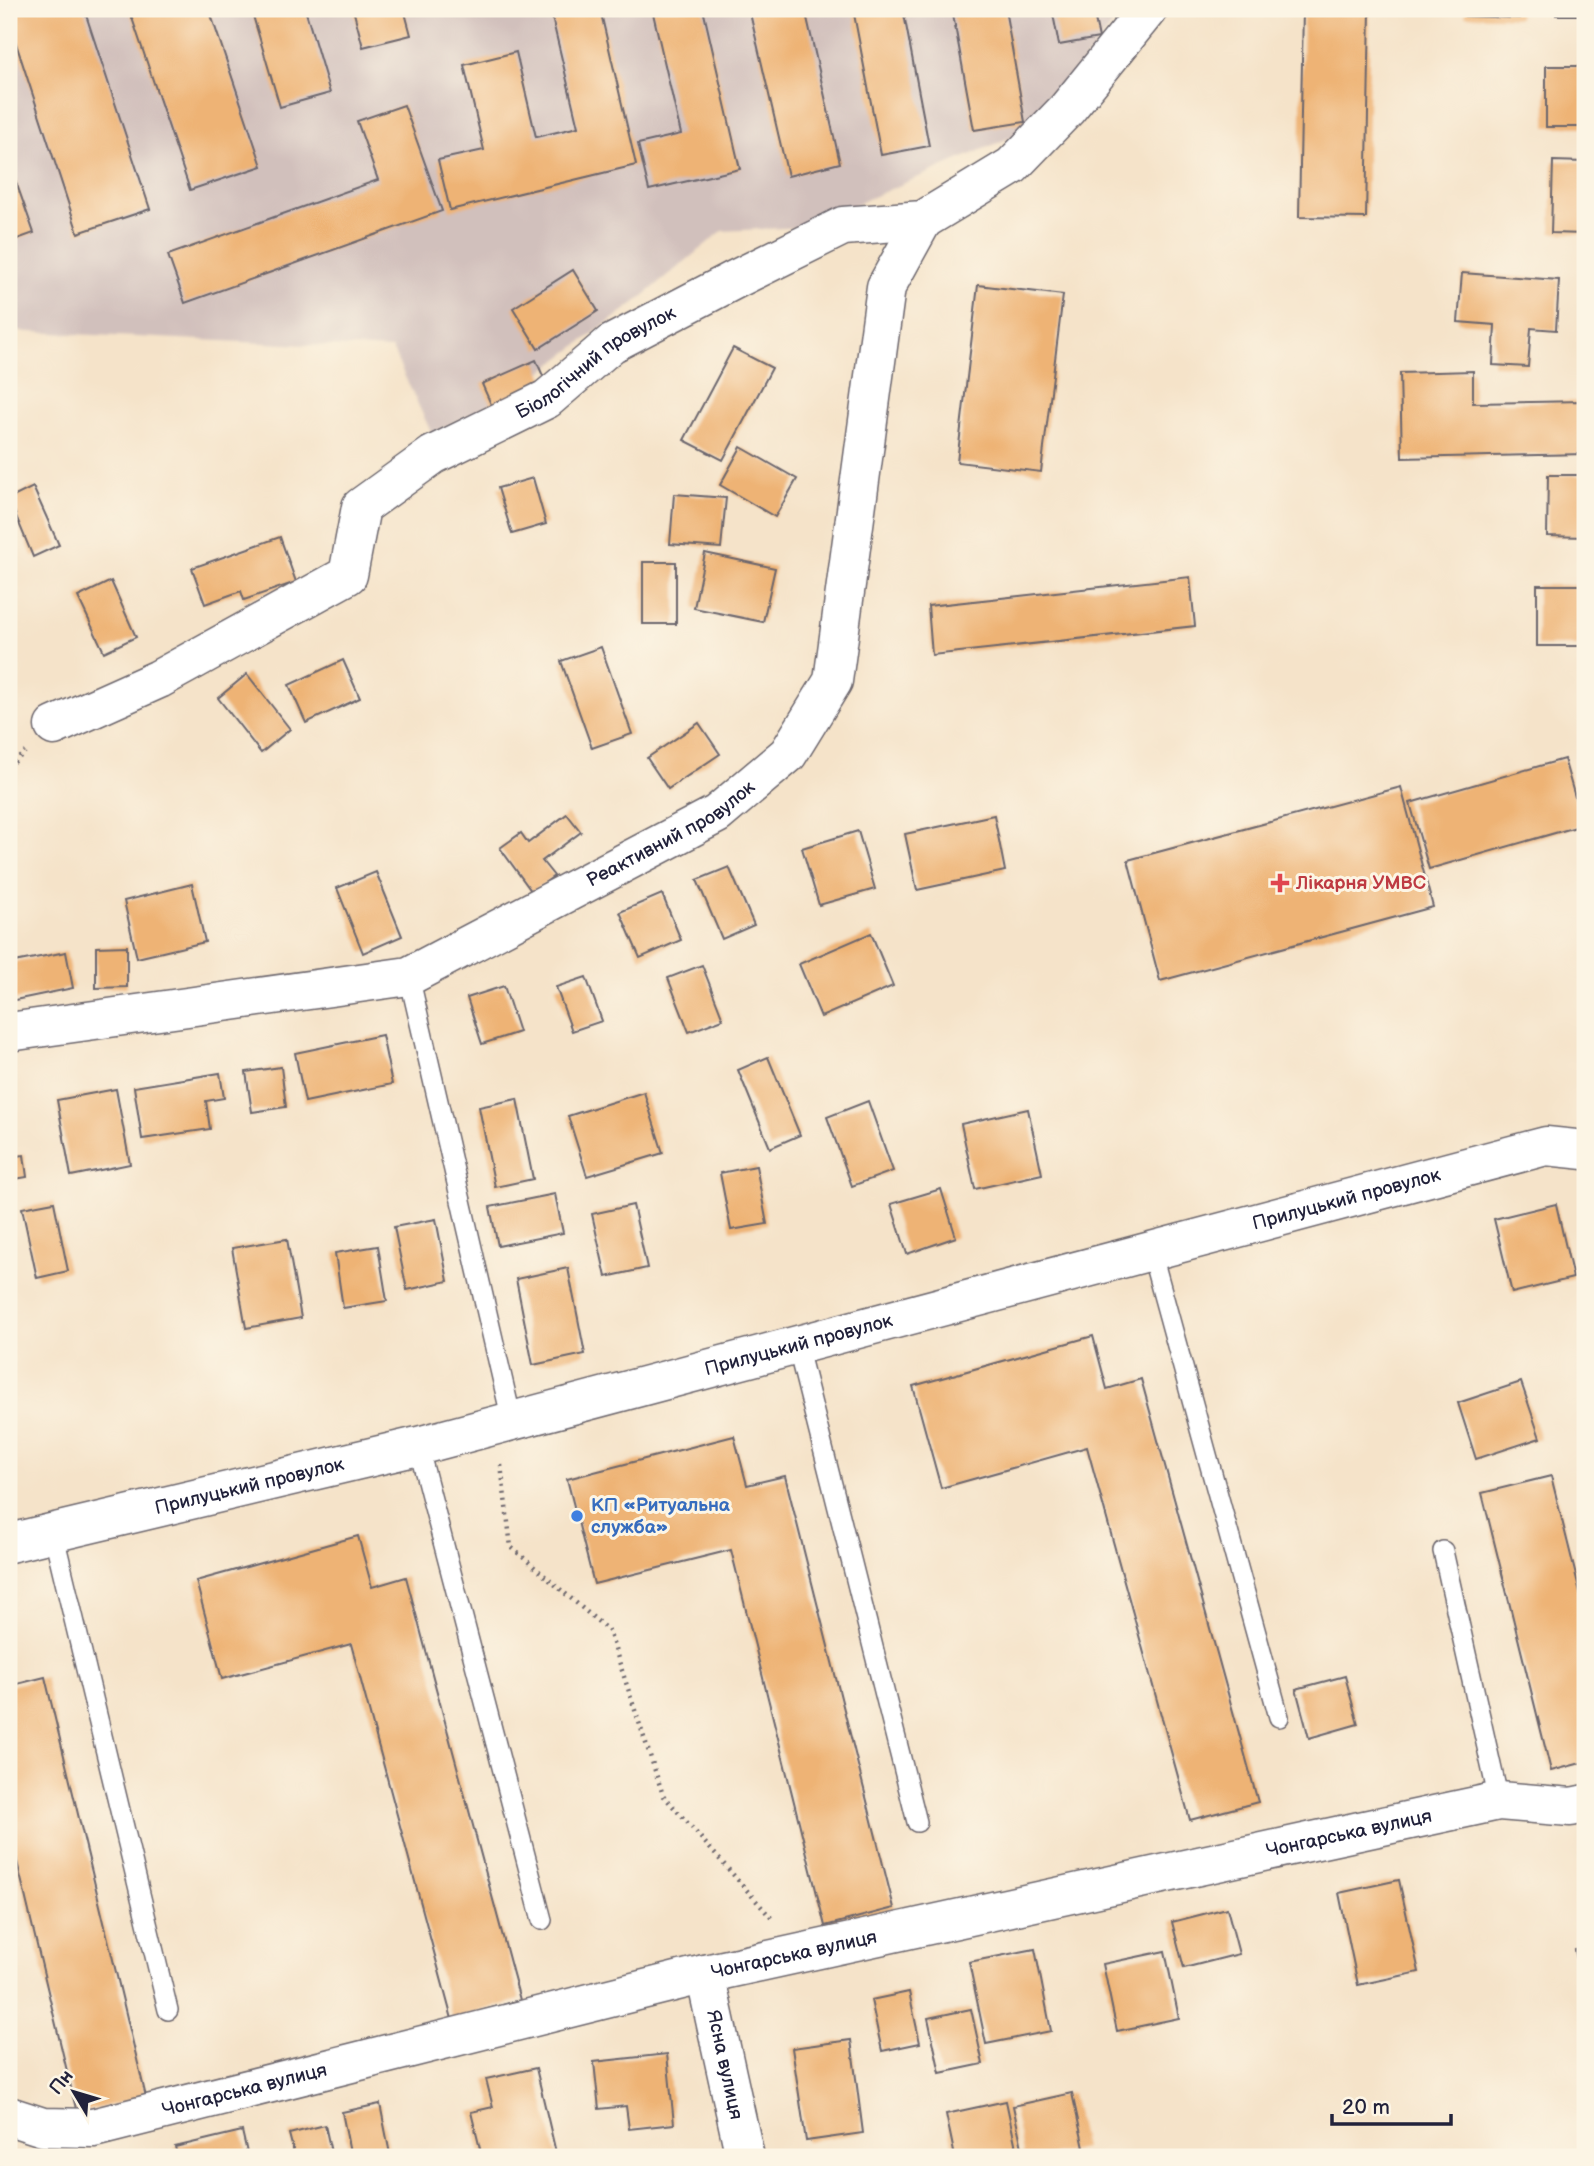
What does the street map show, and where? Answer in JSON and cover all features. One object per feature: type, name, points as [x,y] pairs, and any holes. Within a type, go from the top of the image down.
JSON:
[{"type":"street","name":"Біологічний провулок","points":[[54,726],[159,679],[348,575],[360,507],[433,455],[547,399],[611,344],[844,226],[923,220],[1012,166],[1067,109],[1148,9]]},
{"type":"street","name":"Реактивний провулок","points":[[9,1032],[409,976],[717,814],[788,754],[833,681],[886,287],[923,220]]},
{"type":"street","name":"Прилуцький провулок","points":[[9,1543],[418,1446],[1546,1146],[1585,1150]]},
{"type":"street","name":"Чонгарська вулиця","points":[[9,2116],[43,2127],[93,2128],[801,1952],[1499,1801],[1571,1807],[1585,1804]]},
{"type":"street","name":"Ясна вулиця","points":[[705,1974],[745,2157]]},
{"type":"lane","points":[[409,976],[504,1423]]},
{"type":"lane","points":[[1151,1251],[1279,1717]]},
{"type":"lane","points":[[797,1345],[917,1822]]},
{"type":"lane","points":[[418,1446],[542,1920]]},
{"type":"lane","points":[[52,1532],[168,2010]]},
{"type":"lane","points":[[1443,1551],[1499,1801]]},
{"type":"path","points":[[504,1423],[510,1547],[609,1631],[663,1795],[801,1952]]},
{"type":"shaded area","points":[[9,9],[1125,9],[1076,71],[1016,135],[803,227],[722,231],[637,301],[517,390],[432,434],[392,349],[9,331]]},
{"type":"building","points":[[9,9],[84,9],[150,209],[78,233],[9,22]]},
{"type":"building","points":[[129,9],[209,9],[262,166],[190,190]]},
{"type":"building","points":[[251,9],[305,9],[330,93],[280,107]]},
{"type":"building","points":[[353,9],[404,9],[411,35],[363,47]]},
{"type":"building","points":[[550,9],[600,9],[636,165],[450,210],[438,160],[484,150],[464,65],[516,52],[536,137],[578,127]]},
{"type":"building","points":[[652,9],[703,9],[740,169],[649,190],[638,144],[681,134]]},
{"type":"building","points":[[749,9],[805,9],[840,163],[788,176]]},
{"type":"building","points":[[853,9],[903,9],[929,146],[881,155]]},
{"type":"building","points":[[952,9],[1005,9],[1025,122],[974,130]]},
{"type":"building","points":[[1052,9],[1093,9],[1099,38],[1059,45]]},
{"type":"building","points":[[1303,9],[1370,9],[1366,218],[1299,217]]},
{"type":"building","points":[[1466,9],[1520,9],[1519,18],[1465,16]]},
{"type":"building","points":[[1556,9],[1585,9],[1585,15],[1556,15]]},
{"type":"building","points":[[1546,66],[1585,66],[1585,127],[1546,127]]},
{"type":"building","points":[[404,105],[442,211],[185,303],[168,255],[378,180],[357,121]]},
{"type":"building","points":[[1553,161],[1585,162],[1585,234],[1551,233]]},
{"type":"building","points":[[9,162],[34,233],[9,242]]},
{"type":"building","points":[[573,270],[598,311],[538,349],[513,308]]},
{"type":"building","points":[[1462,273],[1559,280],[1556,330],[1531,328],[1528,367],[1493,365],[1495,325],[1458,322]]},
{"type":"building","points":[[978,285],[1063,295],[1041,472],[957,462]]},
{"type":"building","points":[[733,348],[772,368],[723,460],[684,440]]},
{"type":"building","points":[[536,360],[547,385],[493,409],[482,384]]},
{"type":"building","points":[[1473,371],[1473,403],[1585,401],[1585,454],[1402,458],[1400,373]]},
{"type":"building","points":[[741,447],[797,479],[775,517],[720,485]]},
{"type":"building","points":[[1548,475],[1585,475],[1585,537],[1547,536]]},
{"type":"building","points":[[533,478],[546,524],[512,534],[498,488]]},
{"type":"building","points":[[33,487],[59,545],[33,557],[9,499]]},
{"type":"building","points":[[674,494],[726,498],[721,548],[670,544]]},
{"type":"building","points":[[280,537],[296,582],[244,600],[241,591],[205,604],[192,568]]},
{"type":"building","points":[[705,553],[775,568],[763,622],[694,608]]},
{"type":"building","points":[[643,562],[676,562],[676,624],[643,624]]},
{"type":"building","points":[[1190,577],[1195,626],[932,655],[928,606]]},
{"type":"building","points":[[111,581],[136,637],[104,652],[78,597]]},
{"type":"building","points":[[1537,585],[1585,585],[1585,646],[1537,646]]},
{"type":"building","points":[[601,647],[632,734],[592,748],[561,661]]},
{"type":"building","points":[[343,660],[360,698],[306,723],[289,685]]},
{"type":"building","points":[[247,674],[290,729],[261,753],[218,698]]},
{"type":"building","points":[[699,723],[720,754],[668,789],[647,758]]},
{"type":"building","points":[[1564,759],[1583,825],[1429,869],[1410,803]]},
{"type":"building","name":"Лікарня УМВС","points":[[1401,787],[1433,907],[1160,981],[1128,860]]},
{"type":"building","points":[[567,814],[581,832],[542,861],[554,876],[532,892],[500,848],[521,833],[528,843]]},
{"type":"building","points":[[994,815],[1005,871],[917,890],[905,834]]},
{"type":"building","points":[[858,831],[875,889],[819,905],[802,848]]},
{"type":"building","points":[[729,867],[754,925],[722,939],[697,880]]},
{"type":"building","points":[[376,872],[402,936],[363,953],[337,888]]},
{"type":"building","points":[[192,884],[205,942],[137,958],[124,901]]},
{"type":"building","points":[[662,894],[681,940],[640,958],[620,912]]},
{"type":"building","points":[[871,933],[893,986],[821,1017],[799,964]]},
{"type":"building","points":[[127,946],[127,987],[96,988],[96,947]]},
{"type":"building","points":[[66,952],[73,988],[10,1001],[9,963]]},
{"type":"building","points":[[702,965],[723,1019],[689,1032],[668,978]]},
{"type":"building","points":[[586,977],[602,1021],[572,1031],[556,987]]},
{"type":"building","points":[[504,986],[519,1032],[482,1044],[467,998]]},
{"type":"building","points":[[382,1035],[392,1084],[305,1102],[295,1053]]},
{"type":"building","points":[[768,1057],[800,1135],[770,1148],[738,1070]]},
{"type":"building","points":[[281,1067],[286,1107],[252,1112],[246,1072]]},
{"type":"building","points":[[220,1073],[224,1098],[206,1101],[210,1129],[142,1139],[134,1087]]},
{"type":"building","points":[[116,1089],[130,1164],[71,1176],[57,1100]]},
{"type":"building","points":[[644,1092],[663,1153],[587,1176],[568,1116]]},
{"type":"building","points":[[517,1099],[533,1179],[495,1187],[479,1107]]},
{"type":"building","points":[[868,1101],[893,1171],[852,1186],[827,1117]]},
{"type":"building","points":[[1028,1109],[1042,1174],[975,1189],[961,1124]]},
{"type":"building","points":[[24,1155],[27,1177],[9,1180],[9,1157]]},
{"type":"building","points":[[756,1166],[767,1224],[731,1230],[720,1173]]},
{"type":"building","points":[[941,1189],[956,1237],[907,1254],[891,1204]]},
{"type":"building","points":[[555,1194],[563,1233],[498,1246],[490,1207]]},
{"type":"building","points":[[54,1202],[68,1271],[37,1278],[22,1208]]},
{"type":"building","points":[[1556,1204],[1573,1278],[1512,1293],[1494,1219]]},
{"type":"building","points":[[633,1205],[647,1268],[606,1277],[592,1214]]},
{"type":"building","points":[[436,1219],[448,1281],[407,1290],[394,1227]]},
{"type":"building","points":[[287,1239],[301,1318],[246,1328],[232,1248]]},
{"type":"building","points":[[378,1246],[387,1301],[343,1308],[335,1253]]},
{"type":"building","points":[[568,1268],[585,1354],[533,1365],[516,1279]]},
{"type":"building","points":[[1093,1336],[1107,1389],[1141,1379],[1258,1802],[1190,1820],[1087,1447],[941,1488],[913,1386]]},
{"type":"building","points":[[1521,1382],[1540,1438],[1476,1459],[1458,1403]]},
{"type":"building","points":[[734,1436],[747,1485],[785,1476],[894,1908],[825,1926],[731,1550],[594,1584],[567,1479]]},
{"type":"building","points":[[1551,1476],[1585,1612],[1585,1762],[1551,1771],[1482,1493]]},
{"type":"building","points":[[358,1536],[372,1587],[406,1577],[520,2000],[452,2019],[351,1644],[222,1679],[196,1581]]},
{"type":"building","points":[[1345,1676],[1358,1724],[1309,1738],[1296,1689]]},
{"type":"building","points":[[45,1677],[146,2097],[77,2113],[9,1828],[9,1686]]},
{"type":"building","points":[[1399,1880],[1419,1972],[1358,1985],[1339,1893]]},
{"type":"building","points":[[1227,1908],[1239,1954],[1184,1968],[1172,1922]]},
{"type":"building","points":[[1585,1948],[1585,1993],[1584,1993],[1575,1950]]},
{"type":"building","points":[[1035,1949],[1051,2031],[986,2044],[969,1962]]},
{"type":"building","points":[[1165,1951],[1179,2018],[1117,2031],[1103,1964]]},
{"type":"building","points":[[909,1992],[920,2043],[882,2051],[871,2000]]},
{"type":"building","points":[[971,2009],[983,2064],[940,2073],[928,2018]]},
{"type":"building","points":[[851,2040],[863,2133],[806,2141],[792,2048]]},
{"type":"building","points":[[667,2054],[674,2124],[629,2129],[626,2106],[599,2109],[594,2062]]},
{"type":"building","points":[[536,2068],[557,2157],[482,2157],[471,2112],[493,2107],[486,2079]]},
{"type":"building","points":[[1072,2093],[1084,2148],[1041,2157],[1024,2157],[1013,2106]]},
{"type":"building","points":[[1006,2101],[1018,2157],[955,2157],[946,2114]]},
{"type":"building","points":[[380,2104],[390,2154],[351,2157],[342,2112]]},
{"type":"building","points":[[325,2125],[332,2157],[295,2157],[289,2134]]},
{"type":"building","points":[[242,2131],[248,2157],[178,2157],[175,2147]]},
{"type":"place","name":"Лікарня УМВС","points":[[1280,883]]},
{"type":"place","name":"КП «Ритуальна служба»","points":[[577,1516]]}]
